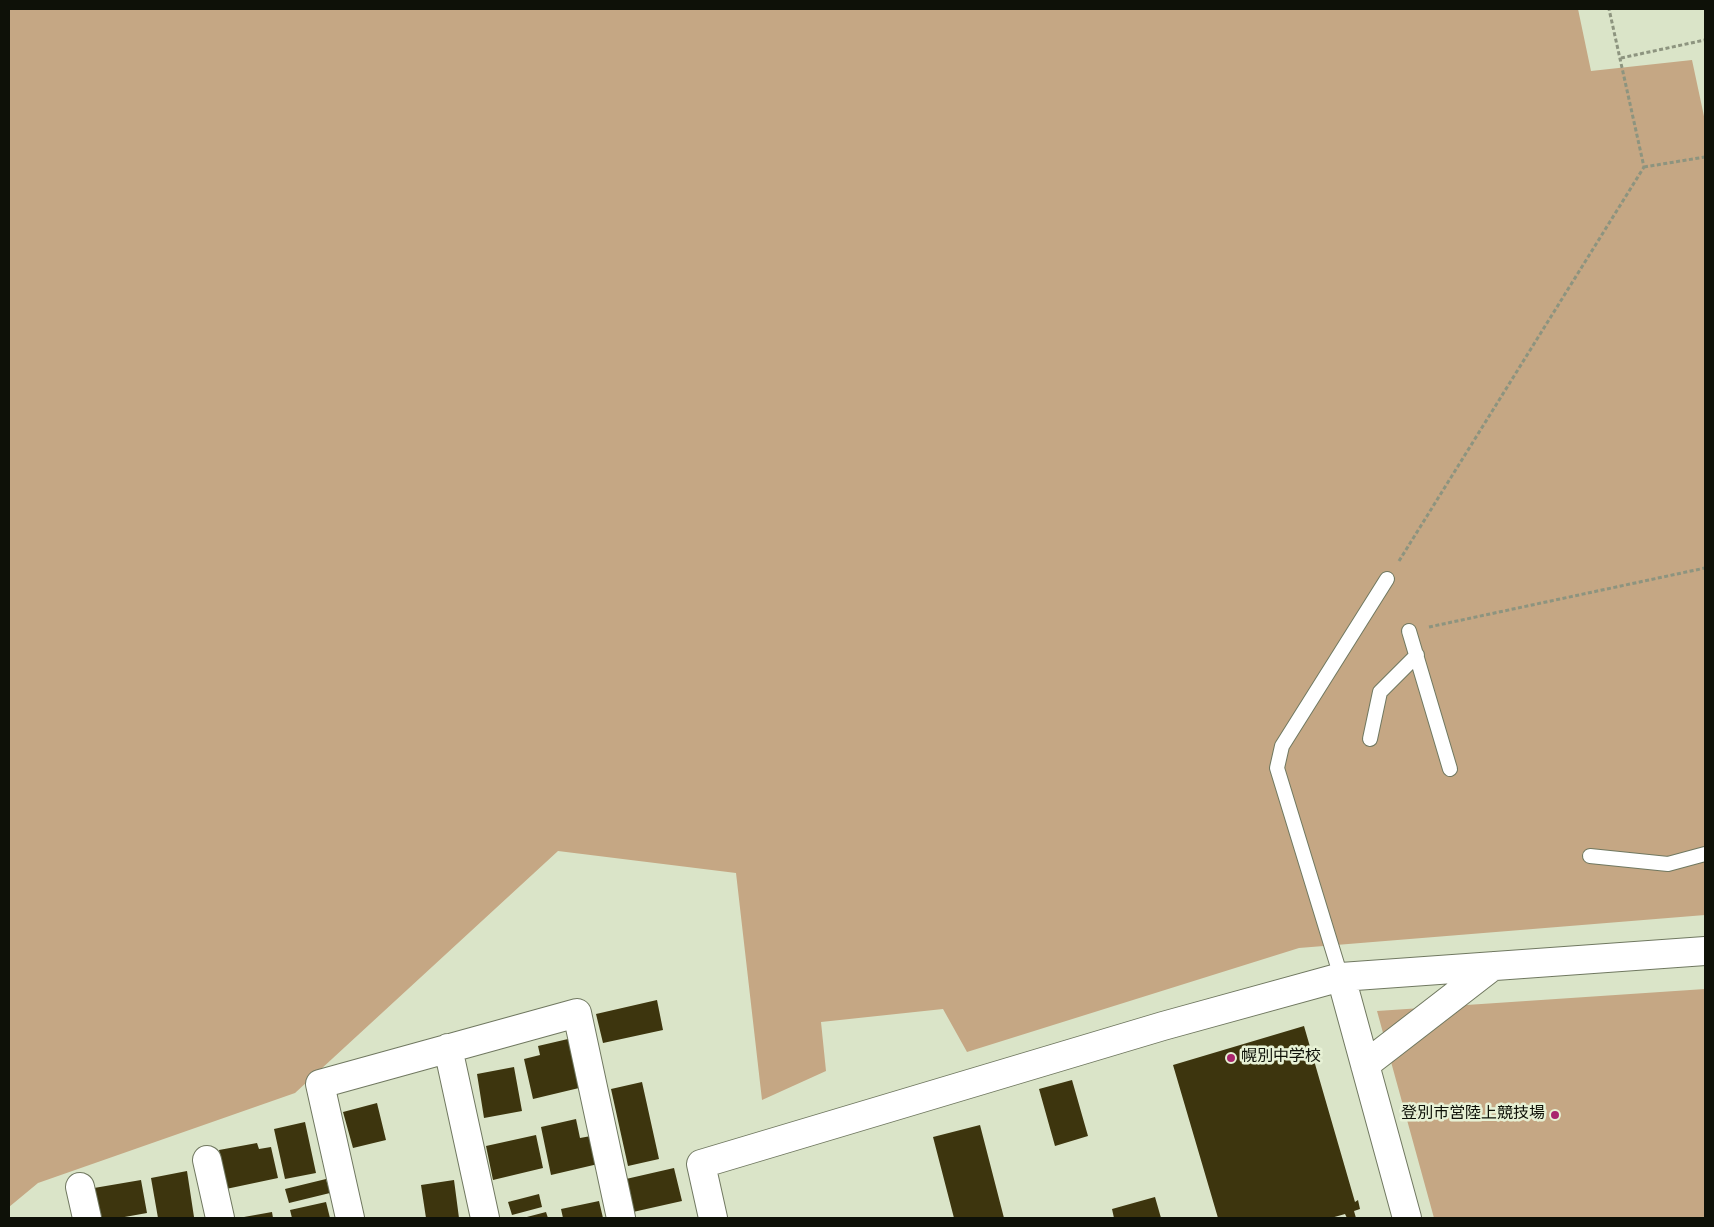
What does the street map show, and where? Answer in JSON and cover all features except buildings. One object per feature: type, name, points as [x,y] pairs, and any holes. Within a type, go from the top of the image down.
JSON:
[{"type":"street","points":[[714,1218],[701,1164],[1154,1029],[1341,977],[1705,950]]},
{"type":"street","points":[[1365,1066],[1493,966]]},
{"type":"street","points":[[1341,977],[1407,1218]]},
{"type":"street","points":[[350,1218],[320,1084],[577,1012],[621,1218]]},
{"type":"street","points":[[448,1048],[485,1218]]},
{"type":"street","points":[[206,1160],[220,1218]]},
{"type":"street","points":[[80,1187],[87,1218]]},
{"type":"lane","points":[[1341,977],[1277,768],[1282,746],[1387,579]]},
{"type":"lane","points":[[1409,631],[1450,769]]},
{"type":"lane","points":[[1370,739],[1380,692],[1417,655]]},
{"type":"lane","points":[[1590,856],[1668,864],[1705,854]]},
{"type":"path","points":[[1387,579],[1644,167],[1610,9]]},
{"type":"path","points":[[1621,58],[1705,40]]},
{"type":"path","points":[[1644,167],[1705,157]]},
{"type":"path","points":[[1409,631],[1705,568]]},
{"type":"shaded area","points":[[9,9],[1578,9],[1591,71],[1692,60],[1705,121],[1705,915],[1299,948],[967,1052],[943,1009],[821,1022],[826,1071],[762,1100],[736,873],[558,851],[295,1093],[38,1183],[9,1207]]},
{"type":"shaded area","name":"登別市営陸上競技場","points":[[1705,989],[1705,1218],[1434,1218],[1377,1011]]},
{"type":"place","name":"幌別中学校","points":[[1231,1058]]},
{"type":"place","name":"登別市営陸上競技場","points":[[1555,1115]]}]
